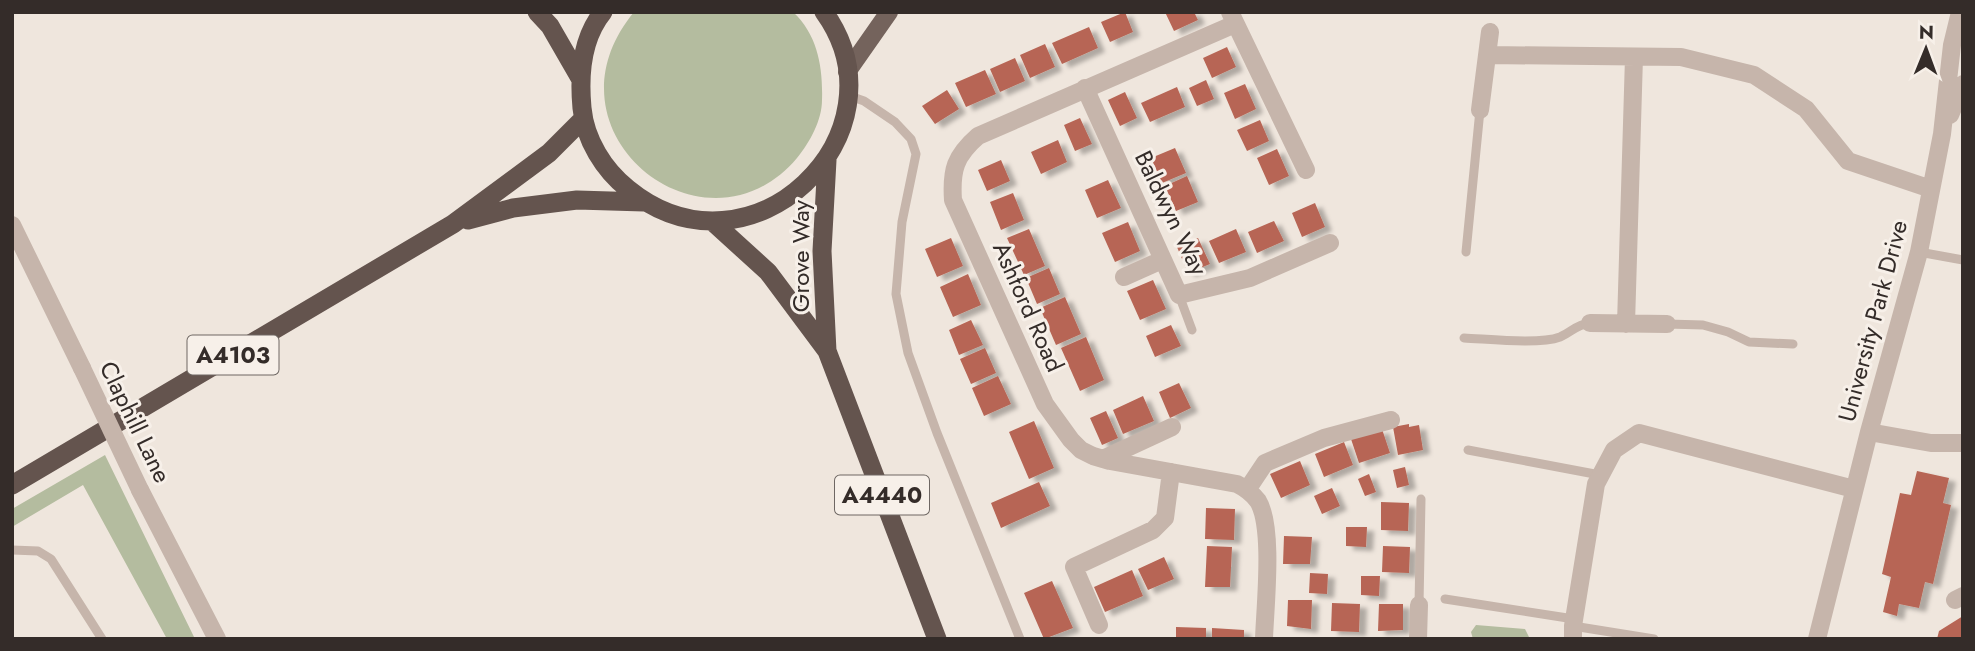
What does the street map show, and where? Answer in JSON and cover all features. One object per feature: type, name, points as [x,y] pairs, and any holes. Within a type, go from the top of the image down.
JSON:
[{"type":"highway","points":[[537,12],[550,26],[580,78]]},
{"type":"highway","points":[[603,12],[586,46],[580,78],[583,119],[596,152],[617,180],[644,202],[677,216],[713,222],[746,218],[777,205],[805,186],[827,160],[844,118],[847,72],[841,45],[824,12]]},
{"type":"highway","name":"A4103","points":[[12,485],[453,224],[541,160],[583,119]]},
{"type":"highway","name":"Grove Way","points":[[827,160],[822,251],[827,351]]},
{"type":"highway","name":"A4103","points":[[453,224],[513,208],[577,200],[644,202]]},
{"type":"highway","name":"Grove Way","points":[[713,222],[768,272],[827,351],[937,639]]},
{"type":"main road","points":[[847,72],[889,12]]},
{"type":"street","name":"University Park Drive","points":[[1817,639],[1868,432],[1919,252],[1942,134],[1952,46],[1960,12]]},
{"type":"street","points":[[1232,18],[1306,170]]},
{"type":"street","name":"Ashford Road","points":[[1232,18],[1086,89],[978,136],[964,148],[955,165],[952,182],[953,200],[1045,404],[1081,450],[1103,459],[1237,484],[1247,489]]},
{"type":"street","points":[[1480,110],[1490,32]]},
{"type":"street","points":[[1489,55],[1681,57],[1754,75],[1806,108],[1848,161],[1931,189]]},
{"type":"street","points":[[1626,324],[1634,57]]},
{"type":"street","points":[[1942,134],[1963,84]]},
{"type":"street","name":"Baldwyn Way","points":[[1086,89],[1179,295],[1250,278],[1330,243]]},
{"type":"street","name":"Claphill Lane","points":[[12,225],[140,490],[217,639]]},
{"type":"street","points":[[1124,277],[1162,260]]},
{"type":"street","points":[[1590,323],[1667,324]]},
{"type":"street","points":[[1264,639],[1266,534],[1259,502],[1247,489],[1265,463],[1324,438],[1391,420]]},
{"type":"street","points":[[1103,459],[1172,427]]},
{"type":"street","points":[[1868,432],[1931,443],[1963,443]]},
{"type":"street","points":[[1573,628],[1596,484],[1614,450],[1639,433],[1854,489]]},
{"type":"street","points":[[1099,625],[1074,567],[1153,530],[1165,518],[1171,472]]},
{"type":"street","points":[[1418,639],[1419,605]]},
{"type":"lane","points":[[847,95],[864,101],[895,122],[911,139],[915,154],[902,222],[896,294],[908,354],[1020,639]]},
{"type":"lane","points":[[1466,252],[1480,110]]},
{"type":"lane","points":[[1919,252],[1963,260]]},
{"type":"lane","points":[[1179,295],[1192,330]]},
{"type":"lane","points":[[1464,338],[1545,340],[1560,337],[1578,325],[1590,323]]},
{"type":"lane","points":[[1667,324],[1703,324],[1749,342],[1793,344]]},
{"type":"lane","points":[[1468,450],[1601,475]]},
{"type":"lane","points":[[1419,605],[1421,499]]},
{"type":"lane","points":[[12,550],[37,551],[51,559],[102,639]]},
{"type":"lane","points":[[1446,599],[1573,628],[1654,639]]},
{"type":"green space","points":[[634,12],[793,12],[813,42],[820,64],[822,88],[818,123],[797,158],[760,188],[719,198],[679,191],[644,171],[618,140],[605,101],[609,57]]},
{"type":"green space","points":[[105,455],[195,639],[167,639],[83,485],[12,527],[12,509]]},
{"type":"green space","points":[[1476,625],[1525,629],[1529,637],[1473,639],[1471,632]]},
{"type":"building","points":[[1125,12],[1133,32],[1110,42],[1101,22]]},
{"type":"building","points":[[1165,12],[1194,12],[1198,20],[1174,31]]},
{"type":"building","points":[[1089,27],[1098,48],[1062,64],[1052,43]]},
{"type":"building","points":[[1045,44],[1055,67],[1030,78],[1020,55]]},
{"type":"building","points":[[1227,47],[1236,67],[1212,78],[1203,58]]},
{"type":"building","points":[[1015,58],[1025,81],[1000,92],[990,69]]},
{"type":"building","points":[[985,70],[996,94],[966,107],[955,83]]},
{"type":"building","points":[[1206,80],[1214,99],[1197,106],[1189,88]]},
{"type":"building","points":[[1245,84],[1256,109],[1235,119],[1224,93]]},
{"type":"building","points":[[1177,87],[1185,107],[1150,122],[1141,103]]},
{"type":"building","points":[[947,90],[959,109],[935,124],[922,106]]},
{"type":"building","points":[[1125,92],[1137,118],[1120,126],[1108,100]]},
{"type":"building","points":[[1080,118],[1092,144],[1075,151],[1064,125]]},
{"type":"building","points":[[1260,120],[1269,141],[1247,151],[1237,130]]},
{"type":"building","points":[[1058,140],[1067,162],[1041,174],[1031,152]]},
{"type":"building","points":[[1175,148],[1186,173],[1162,183],[1151,158]]},
{"type":"building","points":[[1277,149],[1289,176],[1269,185],[1257,158]]},
{"type":"building","points":[[1001,160],[1010,181],[987,191],[978,170]]},
{"type":"building","points":[[1187,176],[1198,202],[1176,211],[1165,186]]},
{"type":"building","points":[[1108,180],[1121,208],[1097,218],[1085,190]]},
{"type":"building","points":[[1013,193],[1024,220],[1001,230],[990,202]]},
{"type":"building","points":[[1315,203],[1325,227],[1302,237],[1292,213]]},
{"type":"building","points":[[1274,221],[1284,241],[1257,253],[1248,232]]},
{"type":"building","points":[[1128,222],[1140,251],[1115,262],[1102,233]]},
{"type":"building","points":[[1029,229],[1045,266],[1024,275],[1007,238]]},
{"type":"building","points":[[1236,229],[1246,252],[1219,263],[1209,241]]},
{"type":"building","points":[[951,238],[963,266],[937,277],[925,249]]},
{"type":"building","points":[[1198,238],[1210,264],[1188,273],[1177,247]]},
{"type":"building","points":[[1049,268],[1060,294],[1037,304],[1026,278]]},
{"type":"building","points":[[968,274],[981,305],[953,317],[940,287]]},
{"type":"building","points":[[1153,280],[1166,309],[1140,320],[1127,291]]},
{"type":"building","points":[[1065,297],[1081,334],[1056,345],[1040,308]]},
{"type":"building","points":[[971,320],[983,345],[959,355],[949,330]]},
{"type":"building","points":[[1171,325],[1181,346],[1155,357],[1146,336]]},
{"type":"building","points":[[1086,337],[1104,380],[1080,391],[1061,348]]},
{"type":"building","points":[[985,348],[996,373],[971,384],[960,359]]},
{"type":"building","points":[[998,376],[1011,404],[984,416],[972,388]]},
{"type":"building","points":[[1179,383],[1191,408],[1170,418],[1159,392]]},
{"type":"building","points":[[1143,396],[1154,421],[1123,434],[1113,410]]},
{"type":"building","points":[[1106,411],[1118,438],[1102,445],[1090,418]]},
{"type":"building","points":[[1034,421],[1054,468],[1029,479],[1009,432]]},
{"type":"building","points":[[1409,424],[1409,427],[1419,425],[1423,450],[1398,455],[1393,427]]},
{"type":"building","points":[[1382,429],[1390,453],[1359,463],[1351,439]]},
{"type":"building","points":[[1344,442],[1353,465],[1324,477],[1315,454]]},
{"type":"building","points":[[1300,461],[1310,485],[1281,498],[1270,474]]},
{"type":"building","points":[[1405,467],[1409,485],[1397,488],[1393,470]]},
{"type":"building","points":[[1917,471],[1949,478],[1943,503],[1951,505],[1933,584],[1925,582],[1919,608],[1899,604],[1897,616],[1883,612],[1891,577],[1882,574],[1900,493],[1911,495]]},
{"type":"building","points":[[1369,474],[1376,492],[1365,496],[1358,479]]},
{"type":"building","points":[[1039,482],[1050,506],[1001,528],[991,503]]},
{"type":"building","points":[[1332,488],[1340,506],[1322,514],[1314,496]]},
{"type":"building","points":[[1381,502],[1409,503],[1408,531],[1381,530]]},
{"type":"building","points":[[1206,508],[1235,509],[1234,540],[1205,539]]},
{"type":"building","points":[[1346,527],[1367,527],[1366,547],[1346,546]]},
{"type":"building","points":[[1284,536],[1312,537],[1310,564],[1283,564]]},
{"type":"building","points":[[1207,546],[1232,547],[1230,587],[1205,587]]},
{"type":"building","points":[[1383,546],[1410,547],[1409,573],[1382,572]]},
{"type":"building","points":[[1164,557],[1174,579],[1148,590],[1138,569]]},
{"type":"building","points":[[1132,570],[1143,596],[1105,612],[1094,587]]},
{"type":"building","points":[[1310,573],[1328,574],[1327,594],[1309,593]]},
{"type":"building","points":[[1361,576],[1380,576],[1379,596],[1361,595]]},
{"type":"building","points":[[1052,581],[1073,628],[1044,639],[1024,593]]},
{"type":"building","points":[[1288,600],[1312,600],[1311,629],[1287,626]]},
{"type":"building","points":[[1332,603],[1360,604],[1359,632],[1331,631]]},
{"type":"building","points":[[1379,604],[1403,604],[1403,630],[1378,631]]},
{"type":"building","points":[[1963,616],[1963,639],[1937,639],[1939,631]]},
{"type":"building","points":[[1176,627],[1206,628],[1206,639],[1176,639]]},
{"type":"building","points":[[1212,628],[1244,630],[1244,639],[1212,639]]}]
